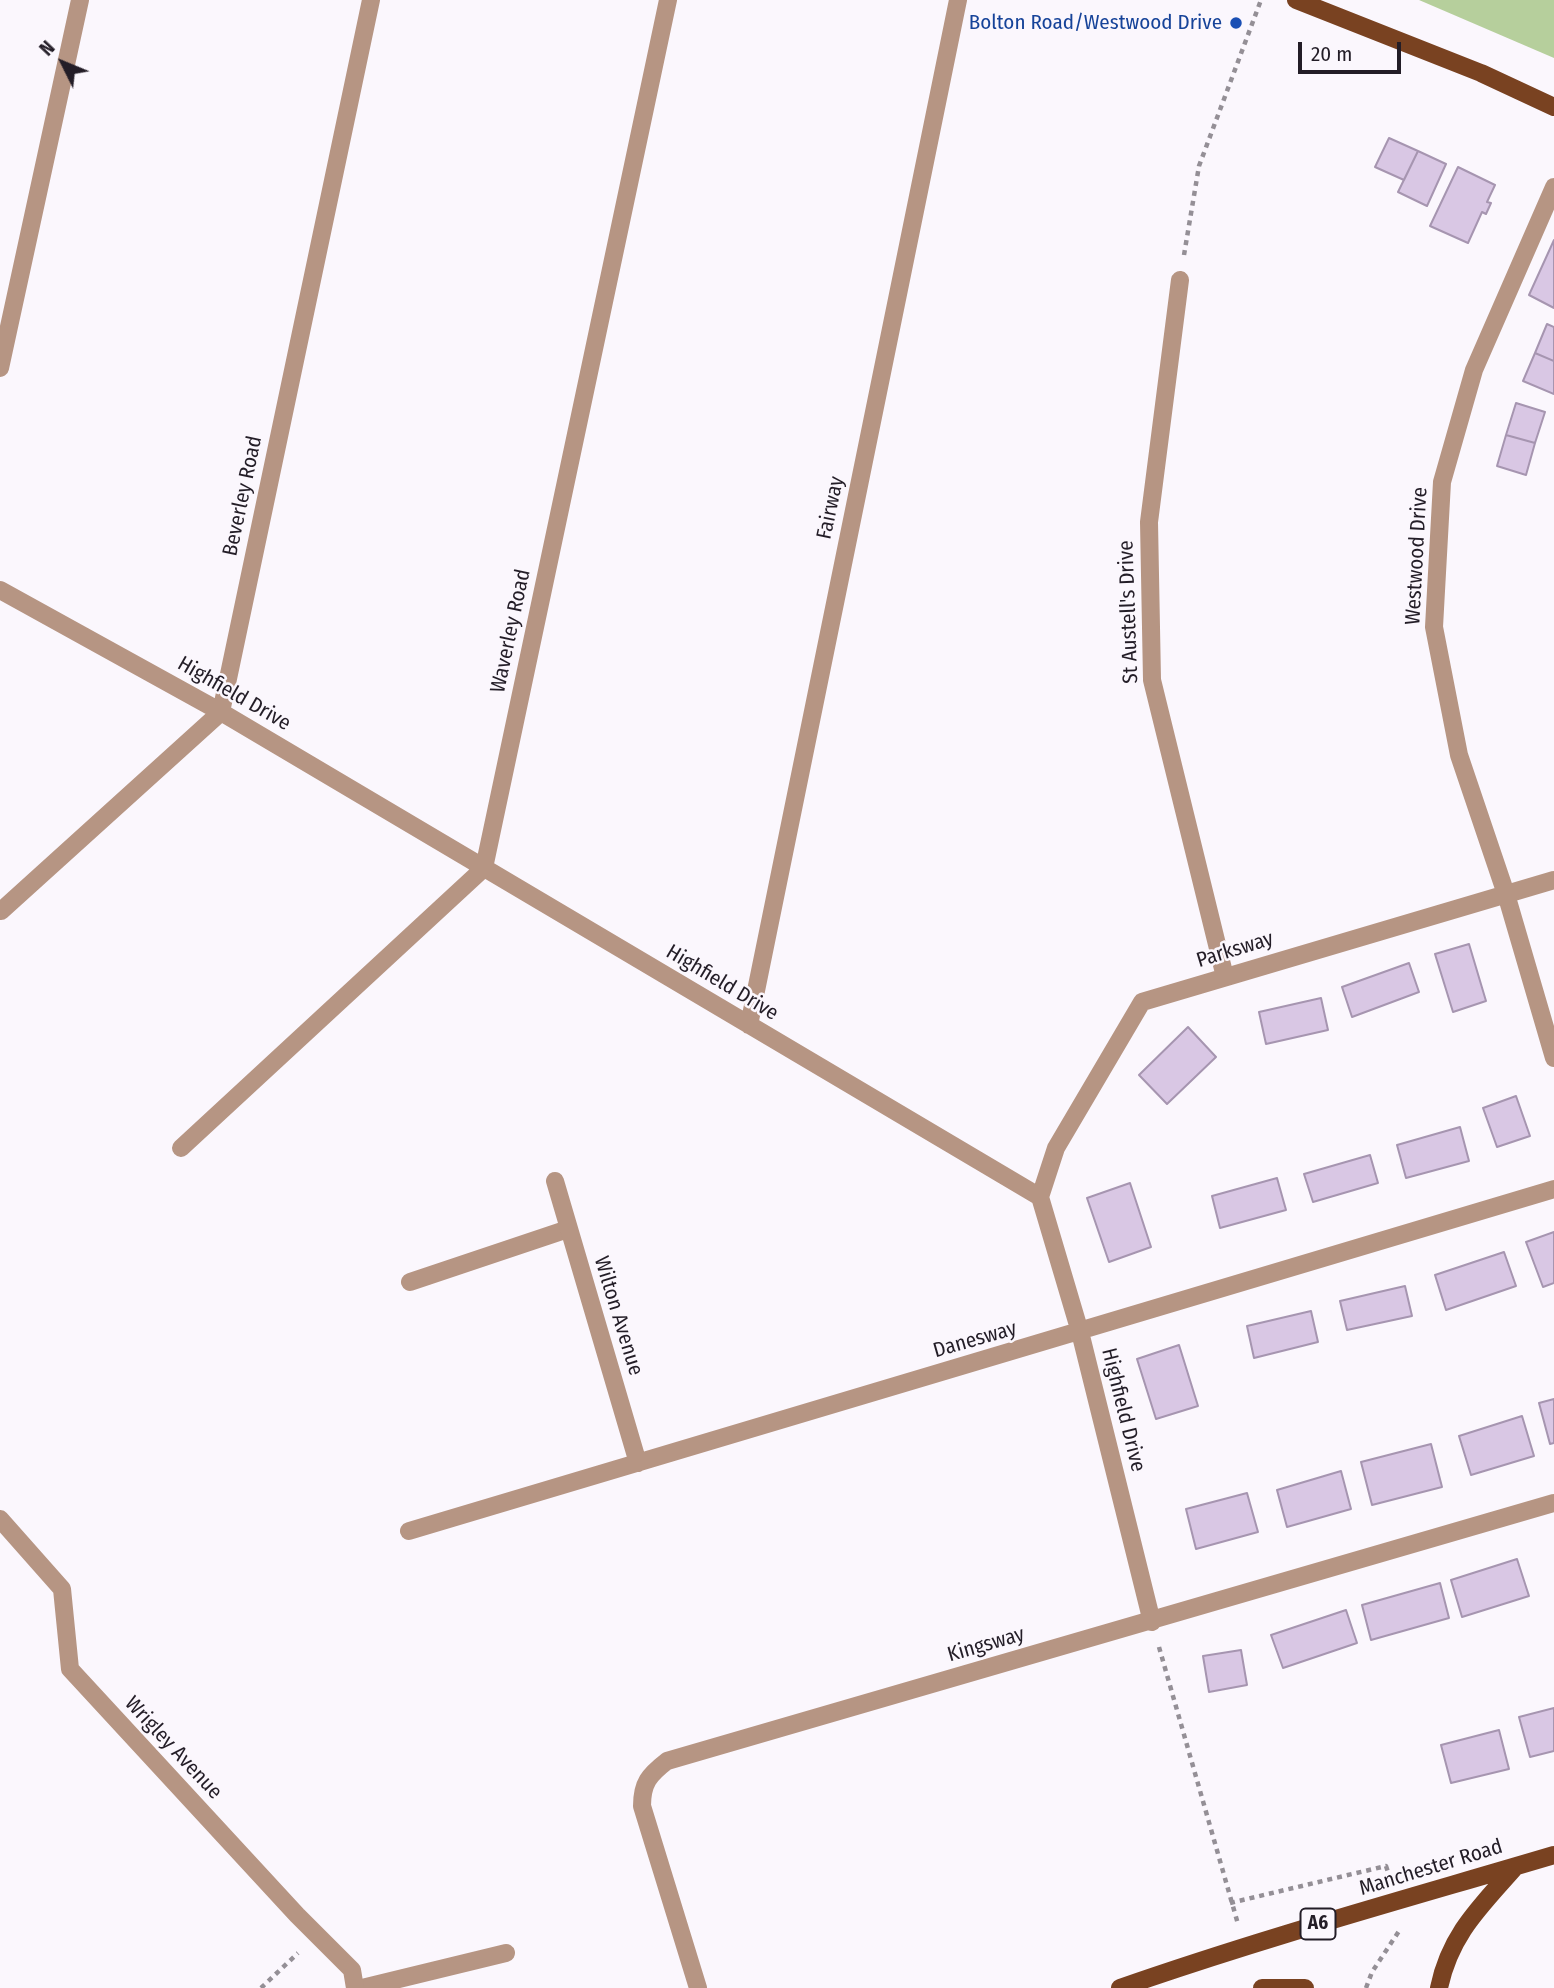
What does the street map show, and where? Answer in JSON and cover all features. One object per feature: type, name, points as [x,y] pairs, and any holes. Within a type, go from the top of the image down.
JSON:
[{"type":"main road","points":[[1296,0],[1481,73],[1554,107]]},
{"type":"main road","name":"Manchester Road","points":[[1121,1988],[1245,1945],[1554,1854]]},
{"type":"main road","points":[[1439,1988],[1446,1959],[1461,1929],[1517,1866]]},
{"type":"main road","points":[[1262,1988],[1305,1988]]},
{"type":"street","points":[[0,368],[80,0]]},
{"type":"street","name":"Beverley Road","points":[[221,712],[370,0]]},
{"type":"street","name":"Waverley Road","points":[[484,868],[668,0]]},
{"type":"street","name":"Fairway","points":[[749,1025],[958,0]]},
{"type":"street","name":"Westwood Drive","points":[[1554,187],[1474,370],[1442,482],[1434,628],[1459,755],[1506,894],[1554,1058]]},
{"type":"street","name":"St Austell's Drive","points":[[1180,280],[1149,522],[1152,680],[1225,977]]},
{"type":"street","name":"Highfield Drive","points":[[0,590],[221,712],[1040,1197],[1080,1332],[1152,1622]]},
{"type":"street","points":[[1,911],[221,712]]},
{"type":"street","points":[[181,1148],[484,868]]},
{"type":"street","name":"Parksway","points":[[1040,1197],[1056,1148],[1142,1002],[1554,880]]},
{"type":"street","name":"Wilton Avenue","points":[[555,1181],[638,1463]]},
{"type":"street","name":"Danesway","points":[[409,1531],[1554,1189]]},
{"type":"street","points":[[410,1282],[568,1229]]},
{"type":"street","name":"Kingsway","points":[[698,1988],[642,1807],[642,1786],[652,1773],[667,1761],[737,1738],[1152,1622],[1554,1503]]},
{"type":"street","name":"Wrigley Avenue","points":[[0,1519],[62,1589],[69,1669],[317,1936],[352,1970],[355,1988]]},
{"type":"street","points":[[362,1988],[506,1953]]},
{"type":"path","points":[[1180,280],[1199,166],[1261,0]]},
{"type":"path","points":[[1152,1622],[1230,1903],[1245,1945]]},
{"type":"path","points":[[1230,1903],[1386,1866]]},
{"type":"path","points":[[261,1988],[317,1936]]},
{"type":"green space","points":[[1419,0],[1554,0],[1554,58]]},
{"type":"building","points":[[1389,138],[1418,151],[1404,180],[1375,167]]},
{"type":"building","points":[[1418,151],[1446,164],[1427,206],[1398,192]]},
{"type":"building","points":[[1458,167],[1495,185],[1487,202],[1491,203],[1486,214],[1482,212],[1468,243],[1430,226]]},
{"type":"building","points":[[1554,240],[1554,308],[1529,295]]},
{"type":"building","points":[[1547,324],[1554,327],[1554,361],[1535,353]]},
{"type":"building","points":[[1535,353],[1554,361],[1554,394],[1523,381]]},
{"type":"building","points":[[1516,403],[1545,412],[1535,443],[1506,435]]},
{"type":"building","points":[[1506,435],[1535,443],[1526,475],[1497,466]]},
{"type":"building","points":[[1469,944],[1486,1001],[1453,1012],[1435,954]]},
{"type":"building","points":[[1409,963],[1419,992],[1352,1017],[1342,987]]},
{"type":"building","points":[[1321,998],[1328,1030],[1266,1044],[1259,1012]]},
{"type":"building","points":[[1188,1027],[1216,1057],[1167,1104],[1139,1075]]},
{"type":"building","points":[[1516,1096],[1530,1136],[1497,1147],[1483,1108]]},
{"type":"building","points":[[1460,1127],[1469,1161],[1406,1178],[1397,1145]]},
{"type":"building","points":[[1370,1155],[1378,1183],[1313,1202],[1304,1174]]},
{"type":"building","points":[[1277,1178],[1286,1210],[1220,1228],[1212,1196]]},
{"type":"building","points":[[1130,1183],[1151,1247],[1109,1262],[1087,1198]]},
{"type":"building","points":[[1554,1232],[1554,1283],[1543,1287],[1526,1242]]},
{"type":"building","points":[[1504,1252],[1516,1286],[1446,1310],[1435,1275]]},
{"type":"building","points":[[1405,1286],[1412,1316],[1347,1330],[1340,1301]]},
{"type":"building","points":[[1311,1311],[1318,1342],[1254,1358],[1247,1326]]},
{"type":"building","points":[[1179,1345],[1198,1406],[1156,1419],[1137,1359]]},
{"type":"building","points":[[1554,1399],[1554,1443],[1550,1444],[1539,1403]]},
{"type":"building","points":[[1522,1416],[1534,1456],[1471,1475],[1459,1436]]},
{"type":"building","points":[[1431,1444],[1442,1487],[1372,1505],[1361,1462]]},
{"type":"building","points":[[1341,1471],[1351,1509],[1287,1527],[1277,1490]]},
{"type":"building","points":[[1247,1493],[1258,1532],[1196,1549],[1186,1509]]},
{"type":"building","points":[[1517,1559],[1529,1596],[1462,1617],[1451,1580]]},
{"type":"building","points":[[1440,1583],[1449,1618],[1371,1640],[1362,1605]]},
{"type":"building","points":[[1346,1610],[1357,1643],[1283,1668],[1271,1635]]},
{"type":"building","points":[[1241,1650],[1247,1685],[1209,1692],[1203,1656]]},
{"type":"building","points":[[1554,1708],[1554,1751],[1530,1757],[1519,1717]]},
{"type":"building","points":[[1499,1730],[1509,1769],[1451,1783],[1441,1745]]},
{"type":"place","name":"Bolton Road/Westwood Drive","points":[[1236,23]]}]
